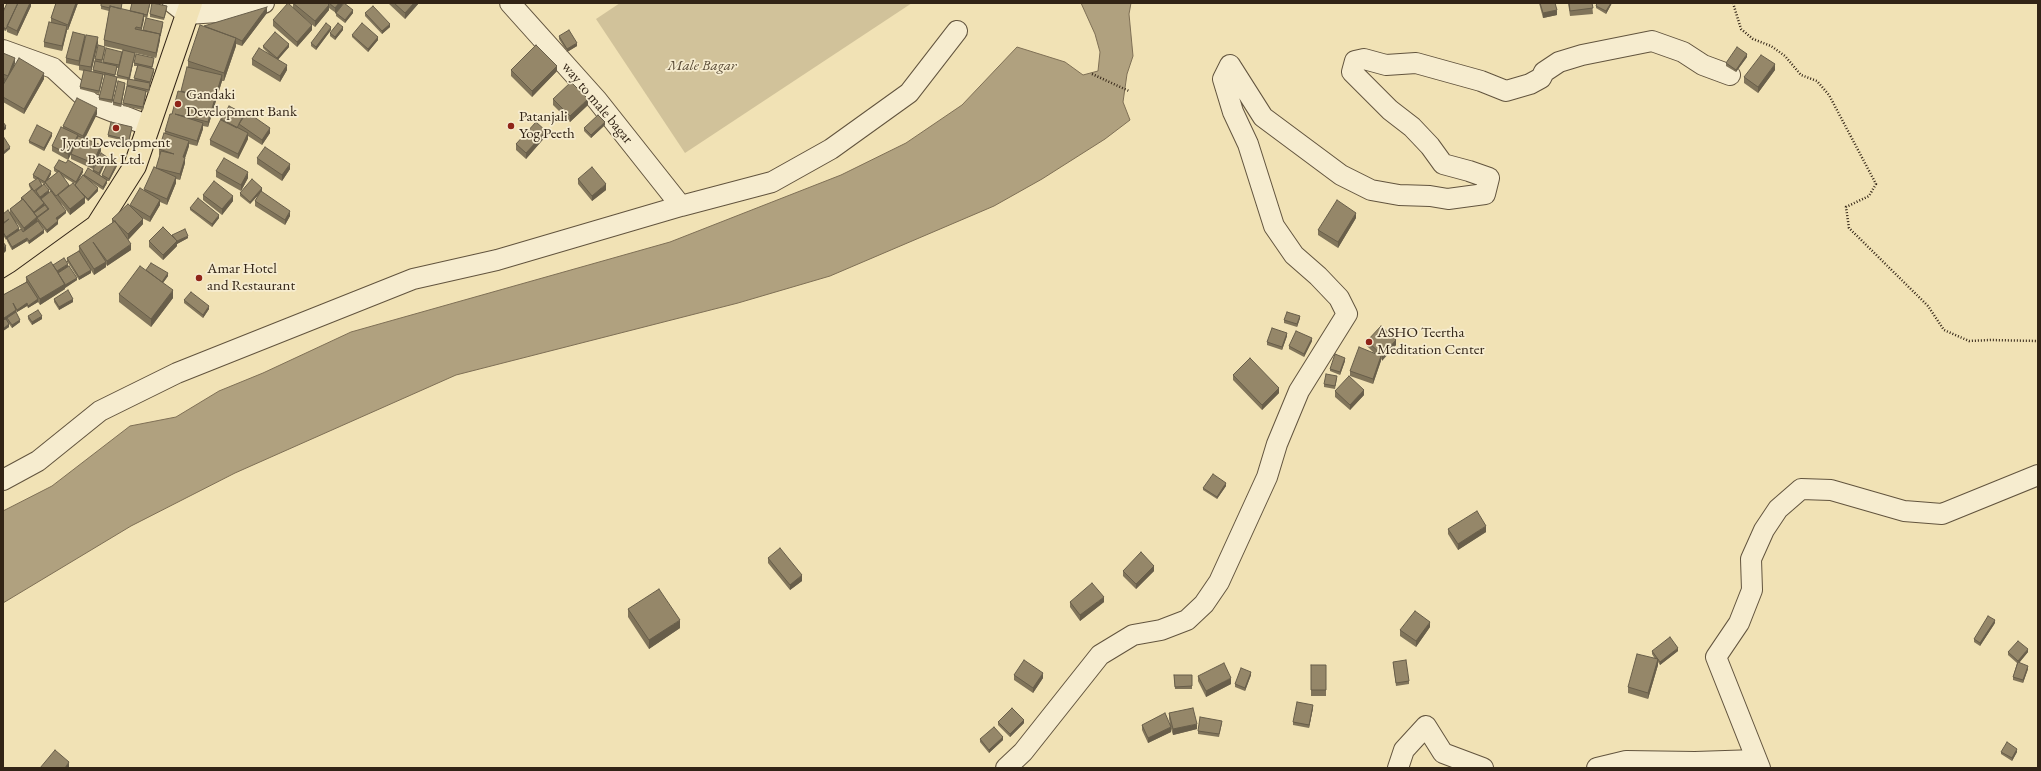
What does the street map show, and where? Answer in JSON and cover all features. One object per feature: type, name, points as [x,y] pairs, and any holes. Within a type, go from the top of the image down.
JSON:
[{"type":"highway","points":[[3,292],[21,282],[96,226],[135,166],[149,126],[184,7]]},
{"type":"street","points":[[184,7],[218,12],[264,3]]},
{"type":"street","name":"way to male bagar","points":[[510,3],[597,100],[681,206]]},
{"type":"street","points":[[3,480],[38,461],[100,411],[184,370],[413,279],[497,260],[681,206],[772,182],[831,149],[909,93],[957,31]]},
{"type":"street","points":[[1006,768],[1023,752],[1100,655],[1133,635],[1161,630],[1186,620],[1204,604],[1219,582],[1267,477],[1277,444],[1299,390],[1347,314],[1339,298],[1318,276],[1294,255],[1274,226],[1248,144],[1233,112],[1223,79],[1230,65],[1263,117],[1340,175],[1371,190],[1400,196],[1430,196],[1448,199],[1486,194],[1489,178],[1443,164],[1430,146],[1412,127],[1390,110],[1352,72],[1355,61],[1364,59],[1386,65],[1416,63],[1481,81],[1506,91],[1530,84],[1540,78],[1544,72],[1559,62],[1582,55],[1652,41],[1683,52],[1703,65],[1730,74]]},
{"type":"street","points":[[3,50],[53,68],[91,104],[149,126]]},
{"type":"street","points":[[1597,768],[1626,760],[1758,764],[1716,658],[1739,623],[1752,590],[1751,558],[1764,530],[1778,509],[1801,489],[1831,490],[1904,511],[1942,514],[2038,475]]},
{"type":"street","points":[[1398,768],[1404,750],[1426,726],[1443,753],[1483,768]]},
{"type":"path","points":[[1733,3],[1741,29],[1753,39],[1771,46],[1785,56],[1802,75],[1817,81],[1829,95],[1876,184],[1869,196],[1846,207],[1849,228],[1928,306],[1944,330],[1969,341],[2038,341]]},
{"type":"path","points":[[1092,74],[1129,91]]},
{"type":"green space","name":"Male Bagar","points":[[620,3],[912,3],[685,153],[596,19]]},
{"type":"shaded area","points":[[1081,3],[1131,3],[1129,14],[1133,56],[1127,74],[1123,102],[1130,120],[1105,139],[1042,179],[994,206],[830,276],[738,303],[456,375],[235,473],[131,526],[3,603],[3,511],[52,486],[130,426],[176,417],[219,391],[263,373],[351,332],[670,242],[841,175],[906,143],[962,105],[1017,47],[1065,62],[1083,75],[1098,71],[1100,52],[1095,34]]},
{"type":"building","points":[[7,3],[18,3],[6,29],[3,27],[3,12]]},
{"type":"building","points":[[18,3],[30,3],[17,31],[7,26]]},
{"type":"building","points":[[56,3],[76,3],[68,25],[51,18]]},
{"type":"building","points":[[101,3],[122,3],[121,9],[110,6],[110,8],[101,6]]},
{"type":"building","points":[[132,3],[150,3],[147,15],[130,11]]},
{"type":"building","points":[[152,3],[167,6],[164,18],[150,14]]},
{"type":"building","points":[[288,3],[312,25],[297,42],[273,20]]},
{"type":"building","points":[[293,3],[327,3],[329,5],[315,21]]},
{"type":"building","points":[[329,3],[339,3],[335,8]]},
{"type":"building","points":[[344,3],[353,10],[345,20],[336,13]]},
{"type":"building","points":[[394,3],[414,3],[405,13]]},
{"type":"building","points":[[1540,3],[1555,3],[1557,10],[1543,13]]},
{"type":"building","points":[[1569,3],[1592,3],[1593,8],[1570,11]]},
{"type":"building","points":[[1597,3],[1611,3],[1606,11],[1596,6]]},
{"type":"building","points":[[110,6],[144,14],[141,28],[136,27],[135,29],[160,34],[156,53],[104,40]]},
{"type":"building","points":[[373,6],[390,24],[382,31],[365,13]]},
{"type":"building","points":[[267,7],[242,41],[204,26]]},
{"type":"building","points":[[146,18],[163,22],[160,36],[160,34],[143,30]]},
{"type":"building","points":[[49,22],[67,26],[62,46],[44,42]]},
{"type":"building","points":[[326,23],[331,27],[316,47],[311,43]]},
{"type":"building","points":[[338,23],[343,27],[335,37],[330,33]]},
{"type":"building","points":[[362,23],[378,37],[368,49],[352,35]]},
{"type":"building","points":[[200,25],[236,38],[224,73],[188,61]]},
{"type":"building","points":[[569,30],[577,43],[567,49],[559,36]]},
{"type":"building","points":[[73,32],[85,35],[79,61],[66,58]]},
{"type":"building","points":[[275,32],[289,44],[277,58],[263,46]]},
{"type":"building","points":[[86,35],[98,37],[91,67],[79,65]]},
{"type":"building","points":[[98,45],[105,47],[102,60],[95,59]]},
{"type":"building","points":[[536,45],[557,66],[532,91],[511,70]]},
{"type":"building","points":[[1737,47],[1747,54],[1736,70],[1726,63]]},
{"type":"building","points":[[106,48],[122,52],[119,65],[103,62]]},
{"type":"building","points":[[259,48],[287,65],[280,76],[252,59]]},
{"type":"building","points":[[123,50],[135,53],[129,78],[117,75]]},
{"type":"building","points":[[3,53],[15,58],[8,76],[3,74]]},
{"type":"building","points":[[136,54],[154,58],[152,67],[134,63]]},
{"type":"building","points":[[1761,55],[1775,64],[1758,87],[1744,77]]},
{"type":"building","points":[[19,58],[44,73],[24,109],[3,97],[3,85]]},
{"type":"building","points":[[95,61],[117,66],[115,75],[93,70]]},
{"type":"building","points":[[138,65],[154,69],[150,82],[134,78]]},
{"type":"building","points":[[187,67],[222,75],[208,122],[175,114],[203,123],[197,141],[165,131],[170,114],[172,114],[178,91],[199,96],[181,91]]},
{"type":"building","points":[[84,70],[103,74],[99,91],[80,87]]},
{"type":"building","points":[[105,74],[117,77],[112,100],[99,98]]},
{"type":"building","points":[[128,79],[150,83],[149,90],[127,85]]},
{"type":"building","points":[[118,81],[125,83],[121,104],[113,102]]},
{"type":"building","points":[[571,82],[588,99],[570,116],[553,99]]},
{"type":"building","points":[[127,86],[146,91],[143,107],[123,103]]},
{"type":"building","points":[[77,98],[97,108],[83,136],[63,126]]},
{"type":"building","points":[[229,106],[244,114],[237,128],[221,120]]},
{"type":"building","points":[[247,112],[270,128],[262,140],[239,124]]},
{"type":"building","points":[[598,115],[605,122],[591,135],[584,128]]},
{"type":"building","points":[[221,119],[248,133],[238,154],[210,140]]},
{"type":"building","points":[[111,122],[132,127],[129,140],[108,135]]},
{"type":"building","points":[[536,122],[546,131],[526,153],[516,144]]},
{"type":"building","points":[[37,125],[52,133],[44,148],[29,141]]},
{"type":"building","points":[[61,127],[78,135],[68,154],[52,146]]},
{"type":"building","points":[[164,133],[189,141],[183,157],[185,158],[180,174],[156,168],[161,151],[174,154],[159,149]]},
{"type":"building","points":[[3,136],[10,147],[3,152]]},
{"type":"building","points":[[78,136],[101,145],[93,163],[71,154]]},
{"type":"building","points":[[265,147],[290,164],[282,175],[257,158]]},
{"type":"building","points":[[101,153],[107,157],[99,173],[93,170]]},
{"type":"building","points":[[224,158],[248,172],[241,185],[216,171]]},
{"type":"building","points":[[59,160],[66,163],[68,160],[83,169],[76,182],[54,168]]},
{"type":"building","points":[[109,160],[117,163],[109,179],[102,175]]},
{"type":"building","points":[[39,164],[51,171],[45,182],[33,175]]},
{"type":"building","points":[[154,167],[176,177],[167,199],[144,189]]},
{"type":"building","points":[[592,167],[606,184],[592,196],[578,179]]},
{"type":"building","points":[[88,168],[107,180],[103,187],[84,175]]},
{"type":"building","points":[[59,171],[69,185],[56,196],[45,182]]},
{"type":"building","points":[[83,175],[98,188],[88,199],[75,185]]},
{"type":"building","points":[[38,178],[42,185],[34,191],[29,184]]},
{"type":"building","points":[[252,179],[262,188],[250,202],[240,193]]},
{"type":"building","points":[[214,181],[233,196],[222,209],[203,195]]},
{"type":"building","points":[[73,183],[85,197],[70,209],[58,195]]},
{"type":"building","points":[[44,184],[49,190],[40,197],[36,191]]},
{"type":"building","points":[[140,188],[160,200],[150,217],[130,205]]},
{"type":"building","points":[[32,189],[44,203],[34,212],[21,198]]},
{"type":"building","points":[[51,191],[66,211],[56,218],[58,221],[47,230],[37,218],[49,209],[41,199]]},
{"type":"building","points":[[261,191],[290,211],[285,220],[255,201]]},
{"type":"building","points":[[198,198],[219,215],[212,224],[190,208]]},
{"type":"building","points":[[23,199],[37,217],[24,228],[10,209]]},
{"type":"building","points":[[1337,200],[1356,213],[1338,242],[1318,230]]},
{"type":"building","points":[[128,204],[143,219],[128,234],[112,219]]},
{"type":"building","points":[[45,205],[48,209],[37,217],[34,213]]},
{"type":"building","points":[[8,210],[19,228],[6,237],[3,232],[3,224],[9,219],[3,223],[3,214]]},
{"type":"building","points":[[38,221],[44,230],[29,241],[27,238],[12,247],[7,238],[21,229],[23,232]]},
{"type":"building","points":[[115,221],[131,244],[107,261],[93,242],[106,262],[94,269],[79,246]]},
{"type":"building","points":[[163,227],[177,241],[163,255],[149,241]]},
{"type":"building","points":[[185,229],[188,236],[177,241],[172,235]]},
{"type":"building","points":[[79,251],[91,270],[79,277],[67,258]]},
{"type":"building","points":[[64,258],[68,264],[57,271],[53,265]]},
{"type":"building","points":[[51,262],[65,284],[40,299],[26,277]]},
{"type":"building","points":[[151,263],[168,273],[162,282],[146,270]]},
{"type":"building","points":[[69,266],[77,278],[65,285],[58,273]]},
{"type":"building","points":[[140,266],[173,290],[151,319],[119,294]]},
{"type":"building","points":[[27,282],[38,299],[28,306],[27,303],[17,310],[13,303],[16,310],[4,318],[3,295]]},
{"type":"building","points":[[68,290],[73,299],[59,307],[54,299]]},
{"type":"building","points":[[191,292],[209,306],[203,315],[184,300]]},
{"type":"building","points":[[38,310],[42,316],[32,322],[28,316]]},
{"type":"building","points":[[16,312],[20,320],[12,325],[7,318]]},
{"type":"building","points":[[1287,312],[1300,316],[1297,324],[1284,320]]},
{"type":"building","points":[[6,319],[9,324],[3,329],[3,320]]},
{"type":"building","points":[[1381,326],[1396,340],[1382,355],[1367,341]]},
{"type":"building","points":[[1272,328],[1287,333],[1282,347],[1267,342]]},
{"type":"building","points":[[1296,331],[1312,338],[1304,354],[1289,346]]},
{"type":"building","points":[[1359,347],[1381,356],[1373,379],[1350,371]]},
{"type":"building","points":[[1335,354],[1345,358],[1340,372],[1330,369]]},
{"type":"building","points":[[1250,358],[1279,388],[1262,405],[1233,375]]},
{"type":"building","points":[[1326,374],[1337,376],[1335,386],[1324,384]]},
{"type":"building","points":[[1349,376],[1364,390],[1350,405],[1335,391]]},
{"type":"building","points":[[1213,474],[1226,483],[1217,497],[1203,488]]},
{"type":"building","points":[[1477,511],[1486,526],[1458,544],[1448,529]]},
{"type":"building","points":[[780,548],[802,575],[790,585],[768,558]]},
{"type":"building","points":[[1141,552],[1154,566],[1136,584],[1123,571]]},
{"type":"building","points":[[1092,583],[1104,597],[1080,615],[1070,602]]},
{"type":"building","points":[[659,589],[680,620],[649,640],[628,609]]},
{"type":"building","points":[[1415,611],[1430,622],[1416,641],[1400,630]]},
{"type":"building","points":[[1988,616],[1995,620],[1980,643],[1974,639]]},
{"type":"building","points":[[1670,637],[1678,648],[1660,662],[1652,651]]},
{"type":"building","points":[[2018,641],[2028,649],[2018,661],[2008,652]]},
{"type":"building","points":[[1637,654],[1658,659],[1648,693],[1628,687]]},
{"type":"building","points":[[1024,660],[1043,673],[1033,688],[1014,675]]},
{"type":"building","points":[[1406,660],[1409,681],[1396,683],[1393,662]]},
{"type":"building","points":[[2018,662],[2028,666],[2023,680],[2013,677]]},
{"type":"building","points":[[1224,663],[1231,678],[1206,691],[1198,676]]},
{"type":"building","points":[[1311,665],[1326,665],[1326,690],[1311,690]]},
{"type":"building","points":[[1241,668],[1251,672],[1245,688],[1235,684]]},
{"type":"building","points":[[1174,675],[1192,675],[1192,686],[1175,687]]},
{"type":"building","points":[[1297,702],[1313,705],[1309,725],[1293,722]]},
{"type":"building","points":[[1012,708],[1024,720],[1010,734],[998,722]]},
{"type":"building","points":[[1193,708],[1197,724],[1173,729],[1169,713]]},
{"type":"building","points":[[1165,713],[1171,727],[1148,738],[1142,725]]},
{"type":"building","points":[[1200,717],[1222,721],[1219,734],[1198,731]]},
{"type":"building","points":[[994,727],[1003,737],[989,750],[980,739]]},
{"type":"building","points":[[2007,742],[2017,749],[2012,758],[2001,752]]},
{"type":"building","points":[[55,750],[69,762],[65,768],[40,768]]},
{"type":"place","name":"Gandaki Development Bank","points":[[178,104]]},
{"type":"place","name":"Patanjali Yog Peeth","points":[[511,126]]},
{"type":"place","name":"Jyoti Development Bank Ltd.","points":[[116,128]]},
{"type":"place","name":"Amar Hotel and Restaurant","points":[[199,278]]},
{"type":"place","name":"ASHO Teertha Meditation Center","points":[[1369,342]]}]
